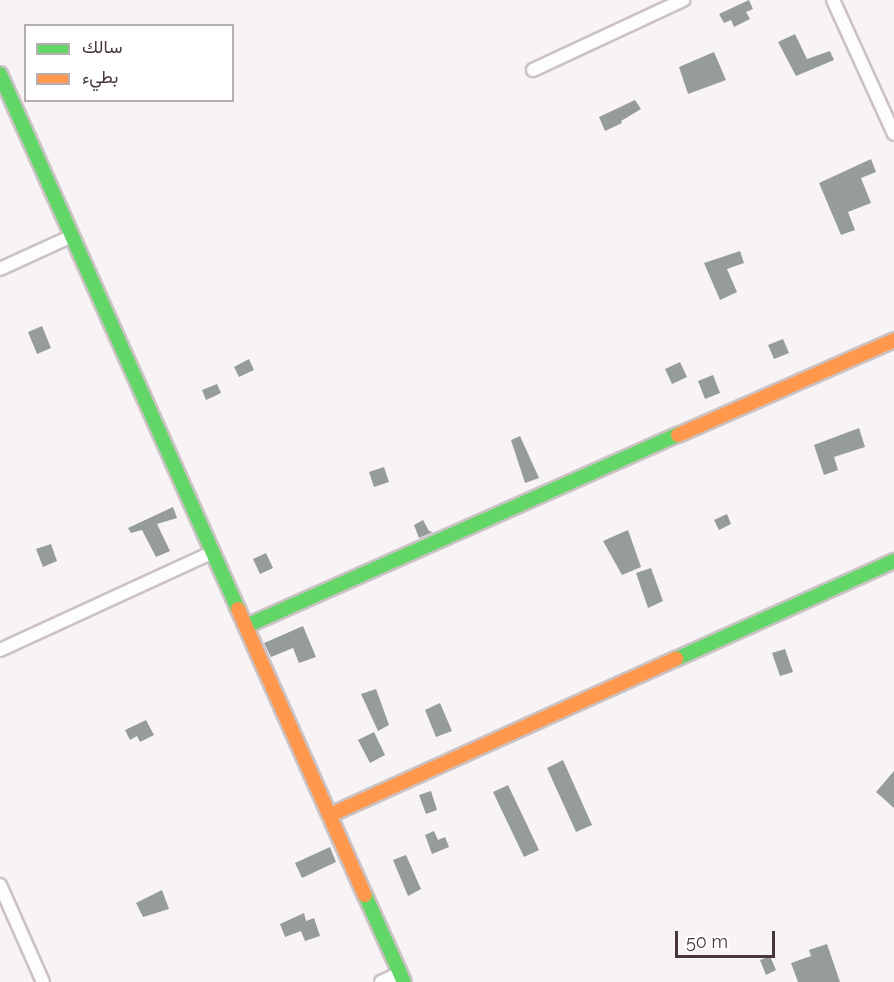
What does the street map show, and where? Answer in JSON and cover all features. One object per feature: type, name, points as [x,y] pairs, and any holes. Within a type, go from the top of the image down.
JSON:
[{"type":"street","points":[[533,70],[682,0]]},
{"type":"street","points":[[833,0],[894,134]]},
{"type":"street","points":[[0,74],[402,977],[381,982]]},
{"type":"street","points":[[0,269],[72,236]]},
{"type":"street","points":[[246,626],[894,340]]},
{"type":"street","points":[[0,650],[213,552]]},
{"type":"street","points":[[330,815],[894,561]]},
{"type":"street","points":[[0,885],[43,982]]},
{"type":"building","points":[[749,0],[753,9],[746,12],[750,19],[734,27],[731,20],[724,23],[719,14]]},
{"type":"building","points":[[795,34],[807,59],[830,51],[834,60],[796,76],[778,42]]},
{"type":"building","points":[[714,52],[726,80],[688,94],[679,67]]},
{"type":"building","points":[[635,100],[641,109],[621,121],[622,123],[605,131],[599,117]]},
{"type":"building","points":[[871,159],[876,172],[861,178],[871,203],[848,212],[855,230],[841,235],[819,183]]},
{"type":"building","points":[[740,251],[744,263],[727,269],[737,292],[720,300],[704,263]]},
{"type":"building","points":[[42,326],[51,348],[37,354],[28,332]]},
{"type":"building","points":[[783,339],[789,353],[774,359],[768,345]]},
{"type":"building","points":[[249,359],[254,370],[239,377],[234,367]]},
{"type":"building","points":[[680,362],[687,377],[672,384],[665,369]]},
{"type":"building","points":[[713,375],[720,393],[705,399],[698,381]]},
{"type":"building","points":[[217,384],[221,393],[206,400],[202,390]]},
{"type":"building","points":[[859,428],[865,447],[834,457],[838,470],[824,475],[814,445]]},
{"type":"building","points":[[520,436],[539,478],[525,483],[511,440]]},
{"type":"building","points":[[384,467],[389,482],[374,487],[369,472]]},
{"type":"building","points":[[173,507],[177,518],[157,524],[170,551],[156,557],[142,530],[131,533],[128,528]]},
{"type":"building","points":[[727,514],[731,524],[719,530],[714,520]]},
{"type":"building","points":[[423,520],[429,531],[433,532],[419,538],[414,525]]},
{"type":"building","points":[[628,530],[641,567],[622,575],[603,541]]},
{"type":"building","points":[[51,544],[57,561],[43,567],[36,549]]},
{"type":"building","points":[[266,553],[273,568],[260,574],[253,559]]},
{"type":"building","points":[[651,568],[663,601],[648,608],[636,573]]},
{"type":"building","points":[[303,626],[316,657],[299,663],[293,648],[271,657],[264,643]]},
{"type":"building","points":[[785,649],[793,672],[780,676],[772,653]]},
{"type":"building","points":[[376,689],[389,725],[378,731],[361,694]]},
{"type":"building","points":[[440,703],[452,731],[436,737],[425,710]]},
{"type":"building","points":[[146,720],[154,735],[140,742],[137,736],[130,740],[125,730]]},
{"type":"building","points":[[374,732],[385,755],[370,763],[358,740]]},
{"type":"building","points":[[563,760],[592,825],[576,832],[547,768]]},
{"type":"building","points":[[894,771],[894,808],[876,792]]},
{"type":"building","points":[[508,785],[539,850],[524,857],[493,792]]},
{"type":"building","points":[[431,791],[437,810],[426,814],[419,795]]},
{"type":"building","points":[[434,831],[438,840],[445,837],[449,847],[432,854],[425,835]]},
{"type":"building","points":[[330,847],[336,862],[302,878],[295,863]]},
{"type":"building","points":[[406,855],[421,889],[408,896],[393,860]]},
{"type":"building","points":[[162,890],[169,909],[143,917],[136,903]]},
{"type":"building","points":[[304,913],[306,921],[314,918],[320,936],[305,941],[301,931],[285,937],[280,924]]},
{"type":"building","points":[[827,944],[840,982],[798,982],[791,963],[811,956],[809,950]]},
{"type":"building","points":[[770,956],[776,970],[766,975],[760,960]]},
{"type":"traffic: fast","points":[[0,74],[238,609]]},
{"type":"traffic: fast","points":[[246,626],[678,435]]},
{"type":"traffic: fast","points":[[676,659],[894,561]]},
{"type":"traffic: fast","points":[[365,895],[404,982]]},
{"type":"traffic: slow","points":[[678,435],[894,340]]},
{"type":"traffic: slow","points":[[238,609],[365,895]]},
{"type":"traffic: slow","points":[[330,815],[676,659]]}]
